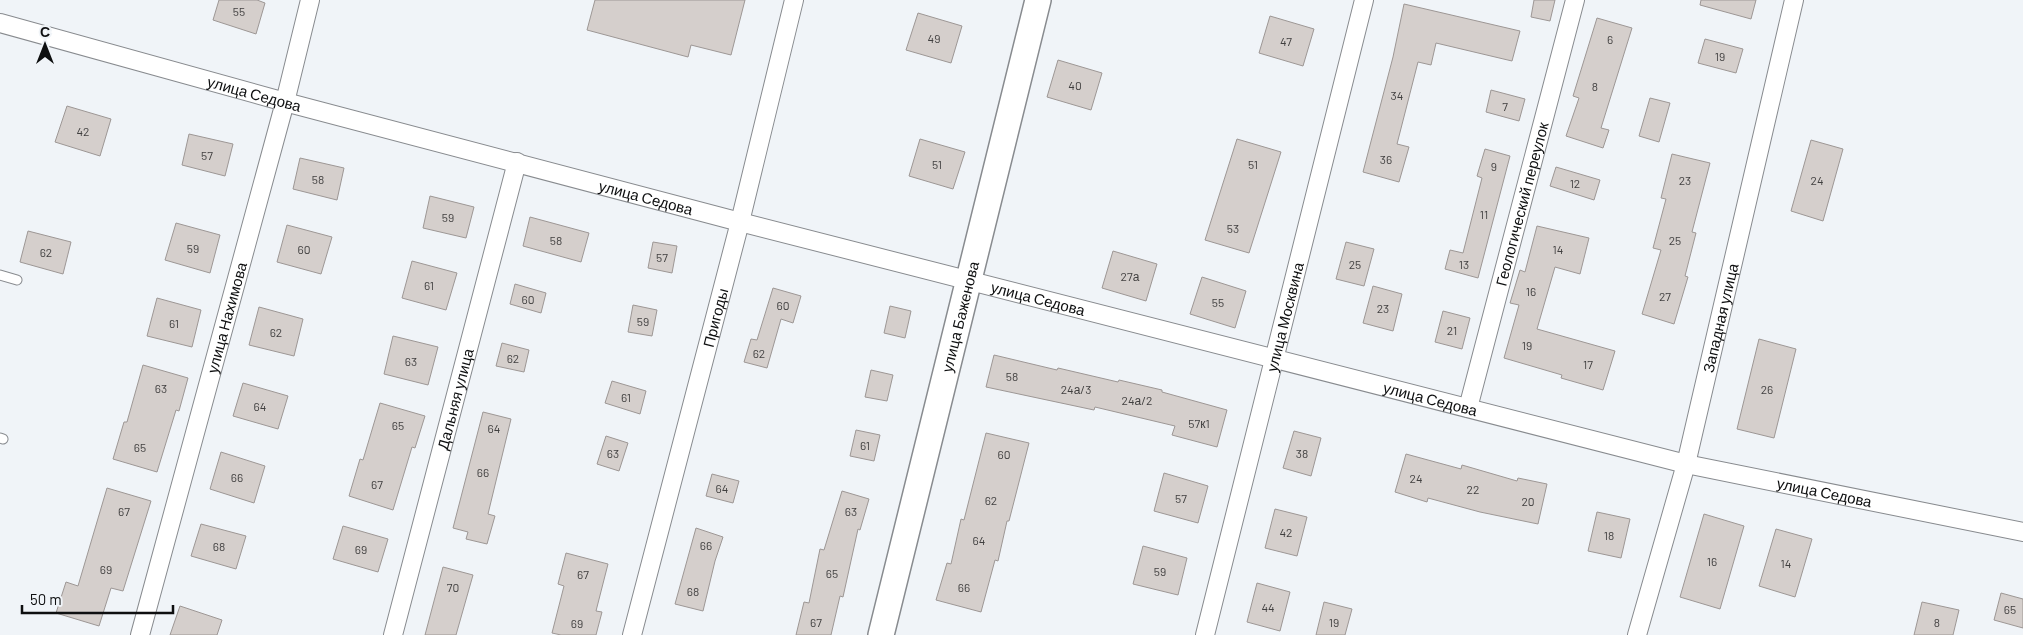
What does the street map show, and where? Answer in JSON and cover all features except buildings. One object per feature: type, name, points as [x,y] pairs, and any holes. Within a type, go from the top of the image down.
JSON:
[{"type":"street","name":"улица Нахимова","points":[[140,635],[285,102],[310,0]]},
{"type":"street","name":"Пригоды","points":[[632,635],[740,222],[794,0]]},
{"type":"street","name":"улица Баженова","points":[[881,635],[1038,0]]},
{"type":"street","name":"улица Москвина","points":[[1205,635],[1276,358],[1364,0]]},
{"type":"street","name":"Геологический переулок","points":[[1468,408],[1575,0]]},
{"type":"street","name":"Западная улица","points":[[1637,635],[1686,464],[1794,0]]},
{"type":"street","name":"улица Седова","points":[[0,22],[285,102],[740,222],[1686,464],[2023,532]]},
{"type":"street","name":"Дальняя улица","points":[[393,635],[517,162]]},
{"type":"lane","points":[[0,275],[17,280]]}]
